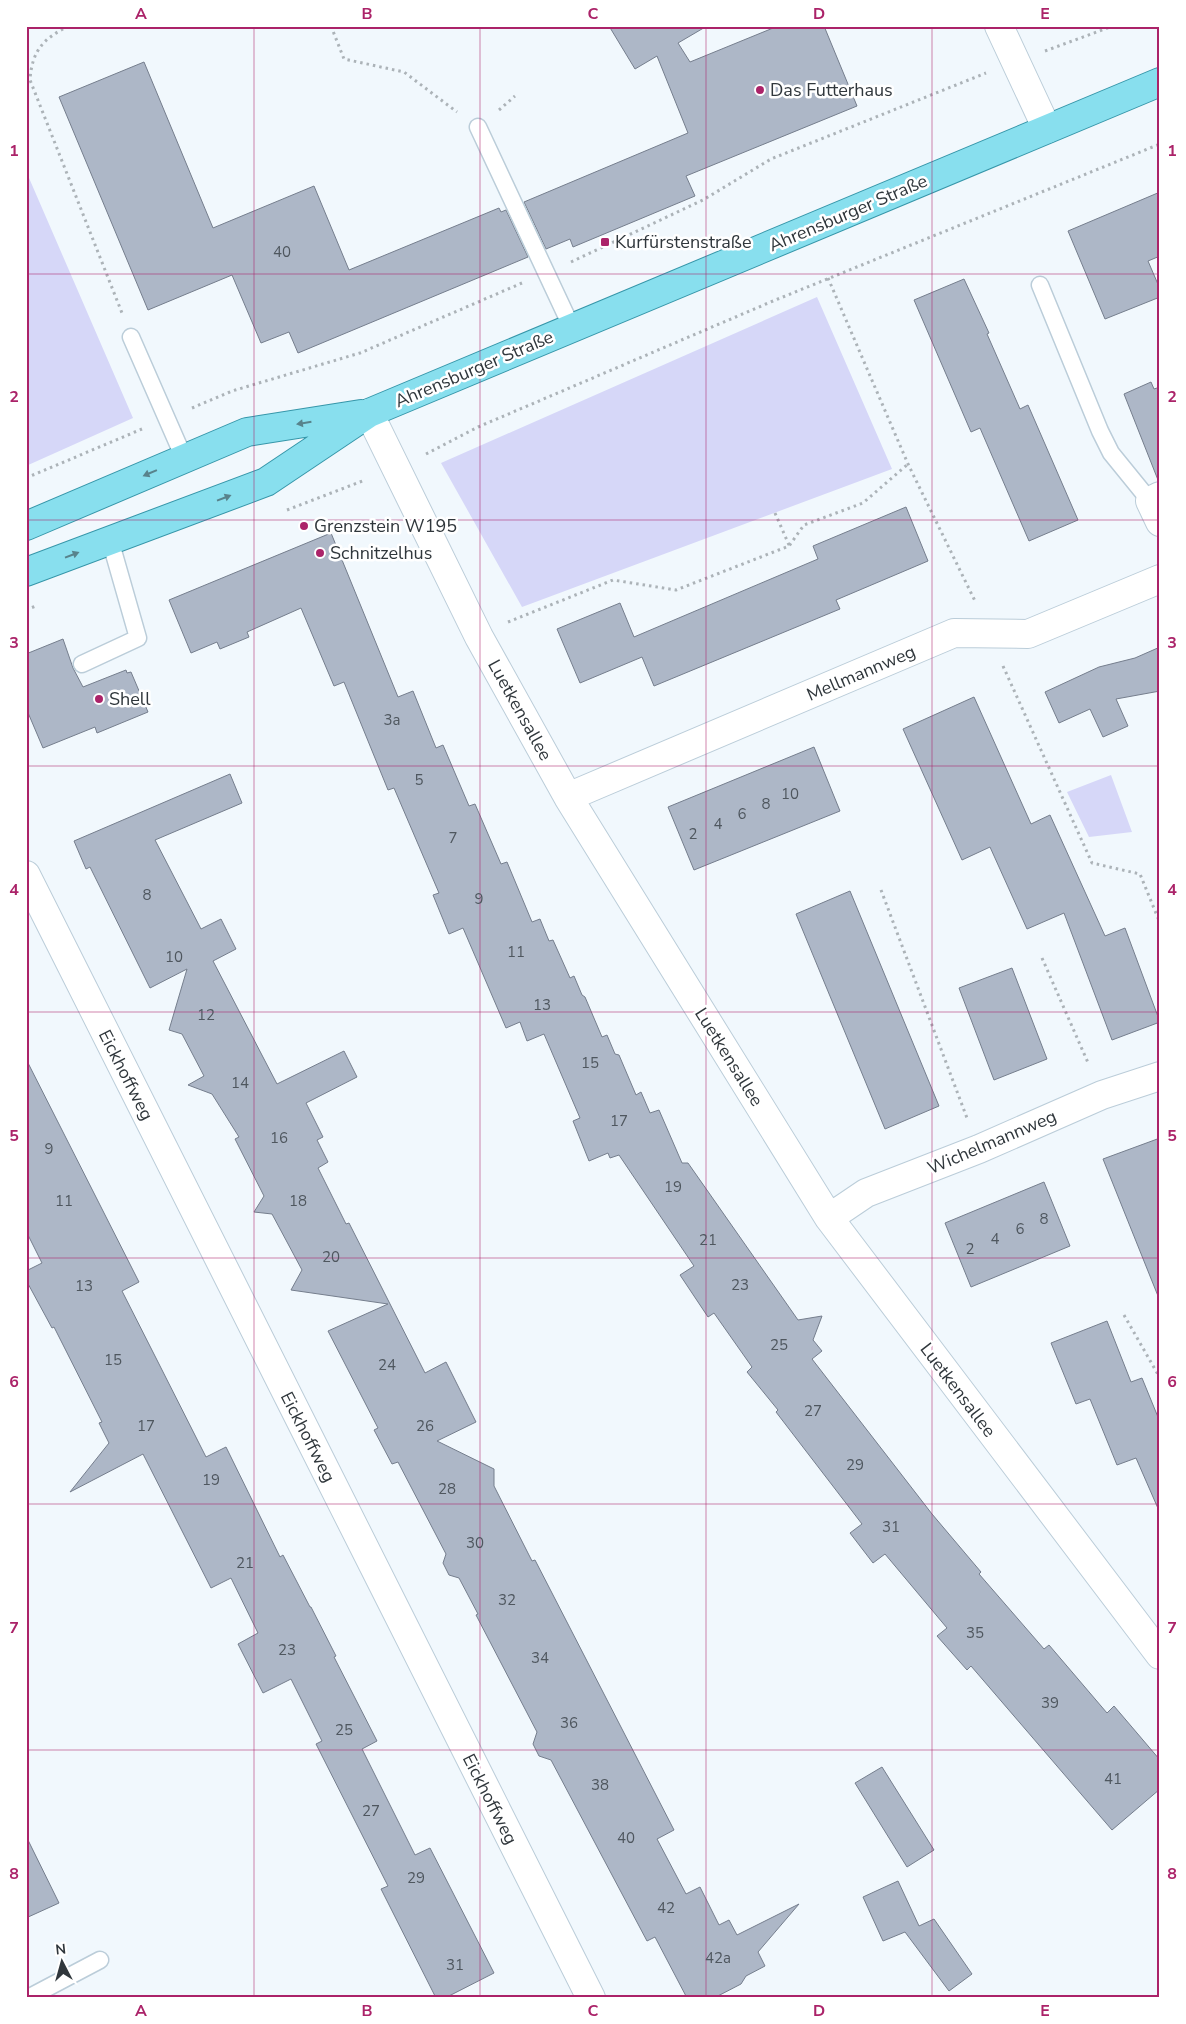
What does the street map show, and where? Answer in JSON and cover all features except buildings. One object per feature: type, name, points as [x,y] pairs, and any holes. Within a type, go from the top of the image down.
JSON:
[{"type":"main road","name":"Ahrensburger Straße","points":[[26,572],[266,482],[370,413],[1160,82]]},
{"type":"main road","name":"Ahrensburger Straße","points":[[26,526],[247,432],[370,413]]},
{"type":"street","points":[[999,26],[1047,129]]},
{"type":"street","name":"Luetkensallee","points":[[370,413],[479,637],[568,797],[829,1218],[1160,1655]]},
{"type":"street","name":"Mellmannweg","points":[[568,797],[954,634],[1028,634],[1160,578]]},
{"type":"street","name":"Eickhoffweg","points":[[26,875],[591,1998]]},
{"type":"street","name":"Wichelmannweg","points":[[829,1218],[866,1192],[979,1149],[1102,1095],[1160,1076]]},
{"type":"lane","points":[[478,128],[572,328]]},
{"type":"lane","points":[[1040,286],[1108,446],[1156,507]]},
{"type":"lane","points":[[131,337],[184,458]]},
{"type":"lane","points":[[82,664],[138,638],[110,540]]},
{"type":"lane","points":[[28,1998],[100,1960]]},
{"type":"path","points":[[70,26],[41,44],[31,64],[30,80],[131,337]]},
{"type":"path","points":[[331,26],[344,59],[404,72],[478,128],[515,96]]},
{"type":"path","points":[[278,513],[397,468],[478,427],[772,301],[1160,144]]},
{"type":"path","points":[[508,622],[613,580],[676,590],[789,546],[804,525],[863,503],[908,464]]},
{"type":"path","points":[[774,512],[789,546]]},
{"type":"path","points":[[26,610],[43,603]]},
{"type":"path","points":[[881,890],[979,1149]]},
{"type":"path","points":[[1042,958],[1102,1095]]},
{"type":"path","points":[[1124,1315],[1160,1378]]},
{"type":"shaded area","points":[[26,171],[133,418],[26,466]]},
{"type":"shaded area","points":[[817,297],[892,469],[522,607],[441,463]]},
{"type":"shaded area","points":[[1111,775],[1132,832],[1089,837],[1067,792]]},
{"type":"place","name":"Das Futterhaus","points":[[760,90]]},
{"type":"place","name":"Kurfürstenstraße","points":[[605,242]]},
{"type":"place","name":"Grenzstein W195","points":[[304,526]]},
{"type":"place","name":"Schnitzelhus","points":[[320,553]]},
{"type":"place","name":"Shell","points":[[99,699]]}]
